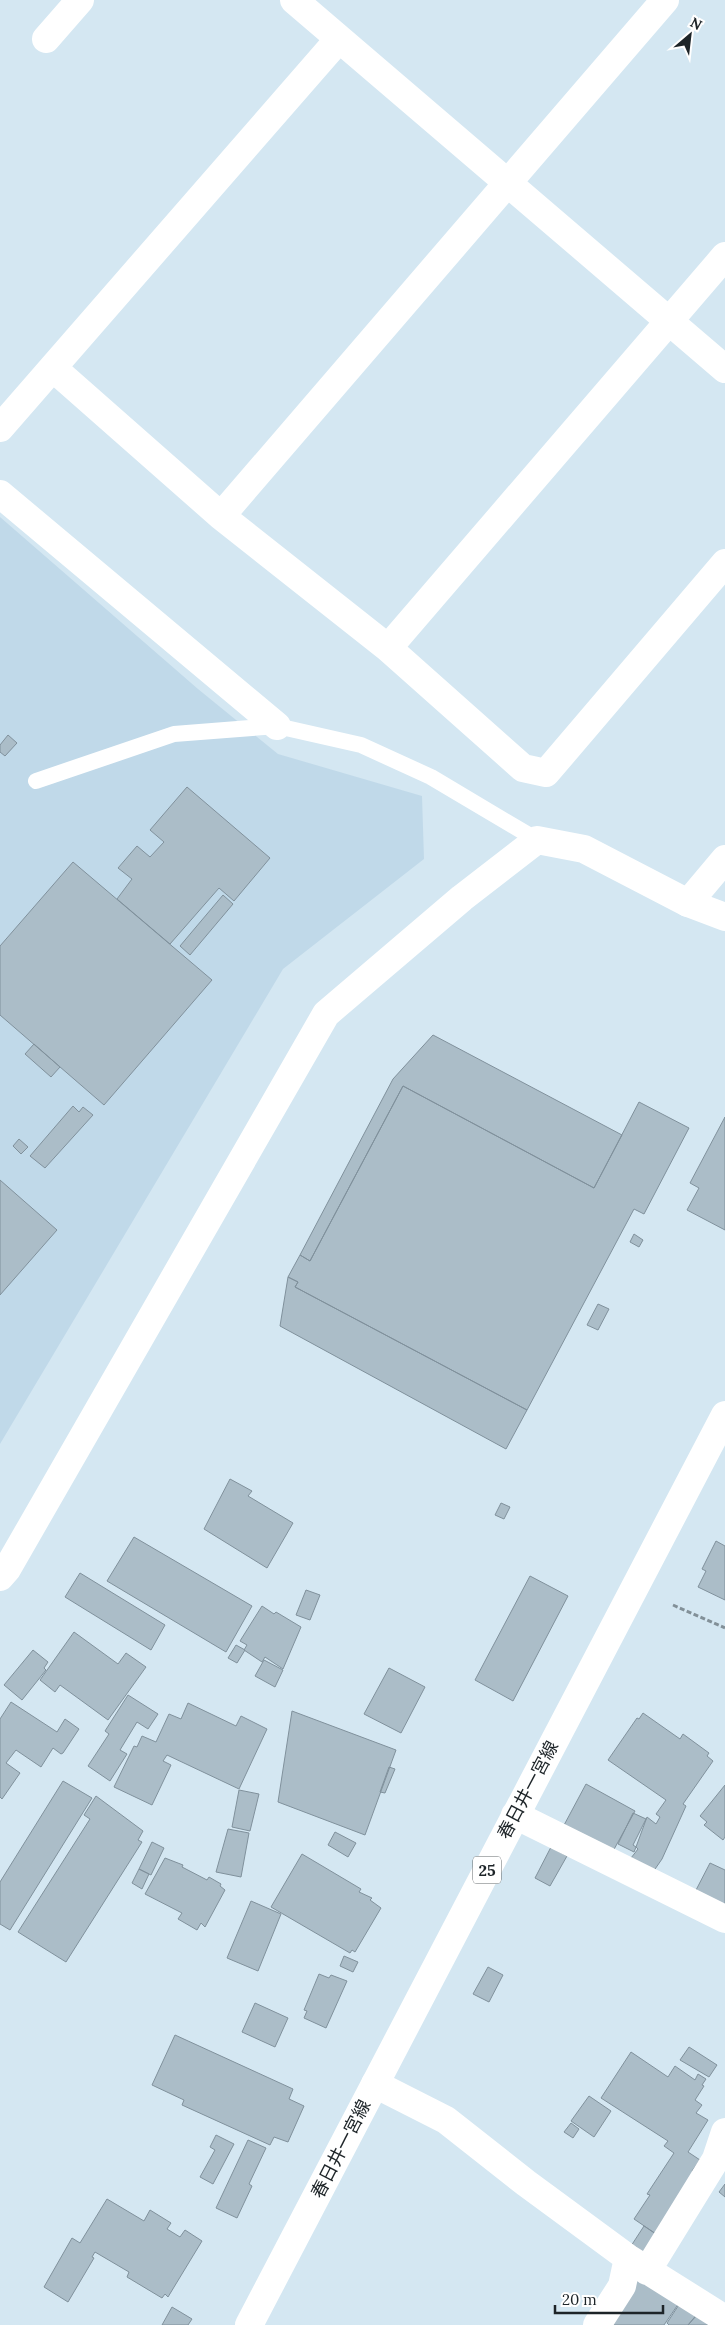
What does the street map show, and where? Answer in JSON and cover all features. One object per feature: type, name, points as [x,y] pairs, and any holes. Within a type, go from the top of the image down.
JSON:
[{"type":"street","points":[[46,39],[80,0]]},
{"type":"street","points":[[294,0],[725,369]]},
{"type":"street","points":[[221,516],[665,0]]},
{"type":"street","points":[[0,428],[340,39]]},
{"type":"street","points":[[388,648],[725,256]]},
{"type":"street","points":[[53,368],[221,516],[388,648],[523,768],[546,773],[725,564]]},
{"type":"street","points":[[0,494],[277,726]]},
{"type":"street","points":[[0,1577],[12,1560],[326,1014],[462,898],[537,840],[584,849],[688,903],[725,918]]},
{"type":"street","points":[[688,903],[725,858]]},
{"type":"street","name":"春日井一宮線","points":[[250,2325],[725,1415]]},
{"type":"street","points":[[515,1815],[725,1919]]},
{"type":"street","points":[[375,2084],[446,2120],[526,2183],[638,2265],[725,2319]]},
{"type":"street","points":[[597,2325],[622,2286],[716,2160],[725,2132]]},
{"type":"lane","points":[[36,781],[174,734],[277,726],[361,745],[431,777],[537,840]]},
{"type":"path","points":[[673,1605],[725,1628]]},
{"type":"shaded area","points":[[0,517],[198,689],[278,754],[422,796],[424,859],[283,969],[0,1444]]},
{"type":"building","points":[[8,735],[17,743],[5,756],[0,752],[0,745]]},
{"type":"building","points":[[187,787],[270,858],[234,901],[219,888],[170,944],[117,899],[132,879],[118,868],[137,846],[150,857],[164,842],[150,830]]},
{"type":"building","points":[[73,862],[212,980],[104,1105],[0,1015],[0,946]]},
{"type":"building","points":[[223,895],[233,904],[190,955],[180,946]]},
{"type":"building","points":[[433,1035],[622,1135],[594,1188],[403,1086],[310,1261],[300,1255],[393,1079]]},
{"type":"building","points":[[34,1044],[60,1067],[51,1077],[25,1054]]},
{"type":"building","points":[[403,1086],[594,1188],[639,1102],[689,1128],[644,1214],[634,1209],[527,1410],[295,1287],[298,1282],[288,1277],[300,1255],[310,1261]]},
{"type":"building","points":[[73,1106],[79,1112],[83,1107],[93,1115],[45,1168],[30,1156]]},
{"type":"building","points":[[725,1117],[725,1230],[687,1210],[699,1188],[690,1183]]},
{"type":"building","points":[[19,1139],[28,1147],[21,1154],[13,1146]]},
{"type":"building","points":[[0,1180],[57,1230],[0,1295]]},
{"type":"building","points":[[634,1234],[643,1240],[639,1247],[630,1242]]},
{"type":"building","points":[[288,1277],[298,1282],[295,1287],[527,1410],[506,1449],[280,1326]]},
{"type":"building","points":[[598,1304],[609,1309],[598,1330],[587,1325]]},
{"type":"building","points":[[230,1479],[252,1491],[248,1496],[293,1523],[267,1568],[204,1529]]},
{"type":"building","points":[[501,1503],[510,1507],[504,1519],[495,1515]]},
{"type":"building","points":[[134,1537],[252,1606],[226,1652],[107,1581]]},
{"type":"building","points":[[716,1541],[725,1546],[725,1600],[698,1587],[706,1571],[702,1569]]},
{"type":"building","points":[[80,1573],[165,1625],[151,1650],[65,1597]]},
{"type":"building","points":[[530,1576],[568,1596],[513,1701],[475,1680]]},
{"type":"building","points":[[306,1590],[320,1595],[310,1620],[296,1615]]},
{"type":"building","points":[[262,1606],[301,1627],[283,1669],[265,1657],[262,1662],[244,1650],[247,1645],[240,1641]]},
{"type":"building","points":[[74,1632],[118,1664],[126,1653],[146,1667],[108,1720],[60,1685],[55,1692],[40,1680]]},
{"type":"building","points":[[236,1645],[245,1650],[237,1663],[228,1658]]},
{"type":"building","points":[[33,1650],[48,1662],[44,1668],[46,1670],[22,1700],[4,1685]]},
{"type":"building","points":[[264,1660],[283,1670],[275,1687],[255,1676]]},
{"type":"building","points":[[389,1668],[425,1687],[401,1733],[364,1714]]},
{"type":"building","points":[[128,1695],[158,1714],[148,1729],[137,1722],[120,1750],[127,1754],[110,1781],[88,1766],[109,1734],[105,1731]]},
{"type":"building","points":[[11,1702],[57,1732],[65,1719],[79,1729],[63,1753],[61,1754],[53,1748],[41,1767],[16,1750],[6,1763],[20,1773],[2,1799],[0,1797],[0,1719]]},
{"type":"building","points":[[188,1703],[236,1726],[241,1716],[267,1729],[239,1789],[167,1755],[163,1761],[171,1765],[152,1805],[114,1787],[134,1746],[137,1747],[142,1736],[156,1742],[169,1714],[181,1719]]},
{"type":"building","points":[[292,1711],[396,1750],[365,1835],[278,1802]]},
{"type":"building","points":[[643,1713],[680,1739],[683,1734],[709,1753],[707,1756],[713,1761],[683,1804],[686,1806],[662,1859],[653,1872],[631,1858],[638,1849],[636,1847],[647,1817],[656,1824],[660,1817],[656,1814],[666,1800],[608,1760],[637,1718],[639,1719]]},
{"type":"building","points":[[389,1767],[395,1769],[385,1793],[380,1792]]},
{"type":"building","points":[[63,1781],[92,1798],[10,1930],[0,1924],[0,1882]]},
{"type":"building","points":[[586,1784],[635,1811],[612,1853],[563,1827]]},
{"type":"building","points":[[725,1785],[725,1837],[723,1840],[704,1825],[707,1822],[700,1816]]},
{"type":"building","points":[[239,1790],[259,1794],[250,1831],[232,1827]]},
{"type":"building","points":[[96,1796],[143,1831],[138,1840],[142,1842],[66,1962],[18,1932],[90,1819],[84,1815]]},
{"type":"building","points":[[633,1813],[646,1819],[633,1845],[636,1847],[634,1852],[618,1844]]},
{"type":"building","points":[[228,1829],[249,1833],[241,1877],[216,1872]]},
{"type":"building","points":[[335,1832],[356,1843],[348,1857],[328,1845]]},
{"type":"building","points":[[152,1842],[164,1848],[151,1875],[139,1869]]},
{"type":"building","points":[[551,1847],[567,1856],[550,1886],[535,1878]]},
{"type":"building","points":[[302,1854],[361,1889],[359,1892],[372,1898],[370,1900],[381,1908],[355,1952],[352,1950],[350,1953],[271,1907]]},
{"type":"building","points":[[165,1858],[183,1865],[182,1867],[207,1880],[209,1877],[221,1884],[220,1886],[225,1890],[205,1927],[201,1923],[197,1930],[178,1919],[182,1913],[145,1894]]},
{"type":"building","points":[[710,1863],[725,1870],[725,1908],[695,1892]]},
{"type":"building","points":[[139,1869],[149,1874],[142,1889],[132,1883]]},
{"type":"building","points":[[251,1901],[281,1914],[258,1971],[227,1958]]},
{"type":"building","points":[[344,1956],[358,1962],[353,1972],[340,1966]]},
{"type":"building","points":[[488,1967],[503,1975],[489,2002],[473,1994]]},
{"type":"building","points":[[319,1974],[329,1978],[331,1975],[347,1981],[326,2028],[304,2018],[307,2011],[304,2010]]},
{"type":"building","points":[[255,2003],[288,2018],[275,2047],[242,2032]]},
{"type":"building","points":[[175,2035],[293,2089],[289,2099],[304,2106],[288,2142],[274,2137],[270,2145],[182,2105],[184,2100],[152,2085]]},
{"type":"building","points":[[689,2047],[717,2065],[709,2077],[680,2060]]},
{"type":"building","points":[[631,2052],[668,2077],[675,2066],[695,2080],[698,2074],[706,2079],[695,2100],[702,2105],[696,2113],[708,2120],[688,2152],[700,2160],[692,2171],[696,2172],[656,2234],[634,2219],[650,2195],[647,2194],[674,2153],[664,2146],[668,2141],[601,2098]]},
{"type":"building","points":[[589,2096],[611,2111],[594,2137],[571,2121]]},
{"type":"building","points":[[571,2123],[579,2129],[573,2138],[564,2132]]},
{"type":"building","points":[[216,2135],[234,2144],[213,2184],[200,2177],[215,2150],[210,2147]]},
{"type":"building","points":[[248,2140],[266,2148],[249,2184],[252,2186],[237,2218],[216,2208]]},
{"type":"building","points":[[725,2184],[725,2197],[719,2192]]},
{"type":"building","points":[[107,2199],[144,2221],[150,2210],[171,2223],[167,2229],[180,2237],[185,2230],[202,2241],[168,2297],[165,2294],[162,2298],[127,2277],[129,2272],[95,2252],[92,2257],[94,2258],[68,2302],[44,2287],[72,2238],[80,2243]]},
{"type":"building","points":[[644,2226],[656,2234],[643,2254],[631,2246]]},
{"type":"building","points":[[639,2277],[679,2303],[664,2325],[606,2325]]},
{"type":"building","points":[[682,2300],[698,2314],[688,2325],[669,2325],[667,2323]]},
{"type":"building","points":[[172,2307],[192,2319],[188,2325],[162,2325]]},
{"type":"building","points":[[698,2313],[714,2325],[688,2325]]}]
